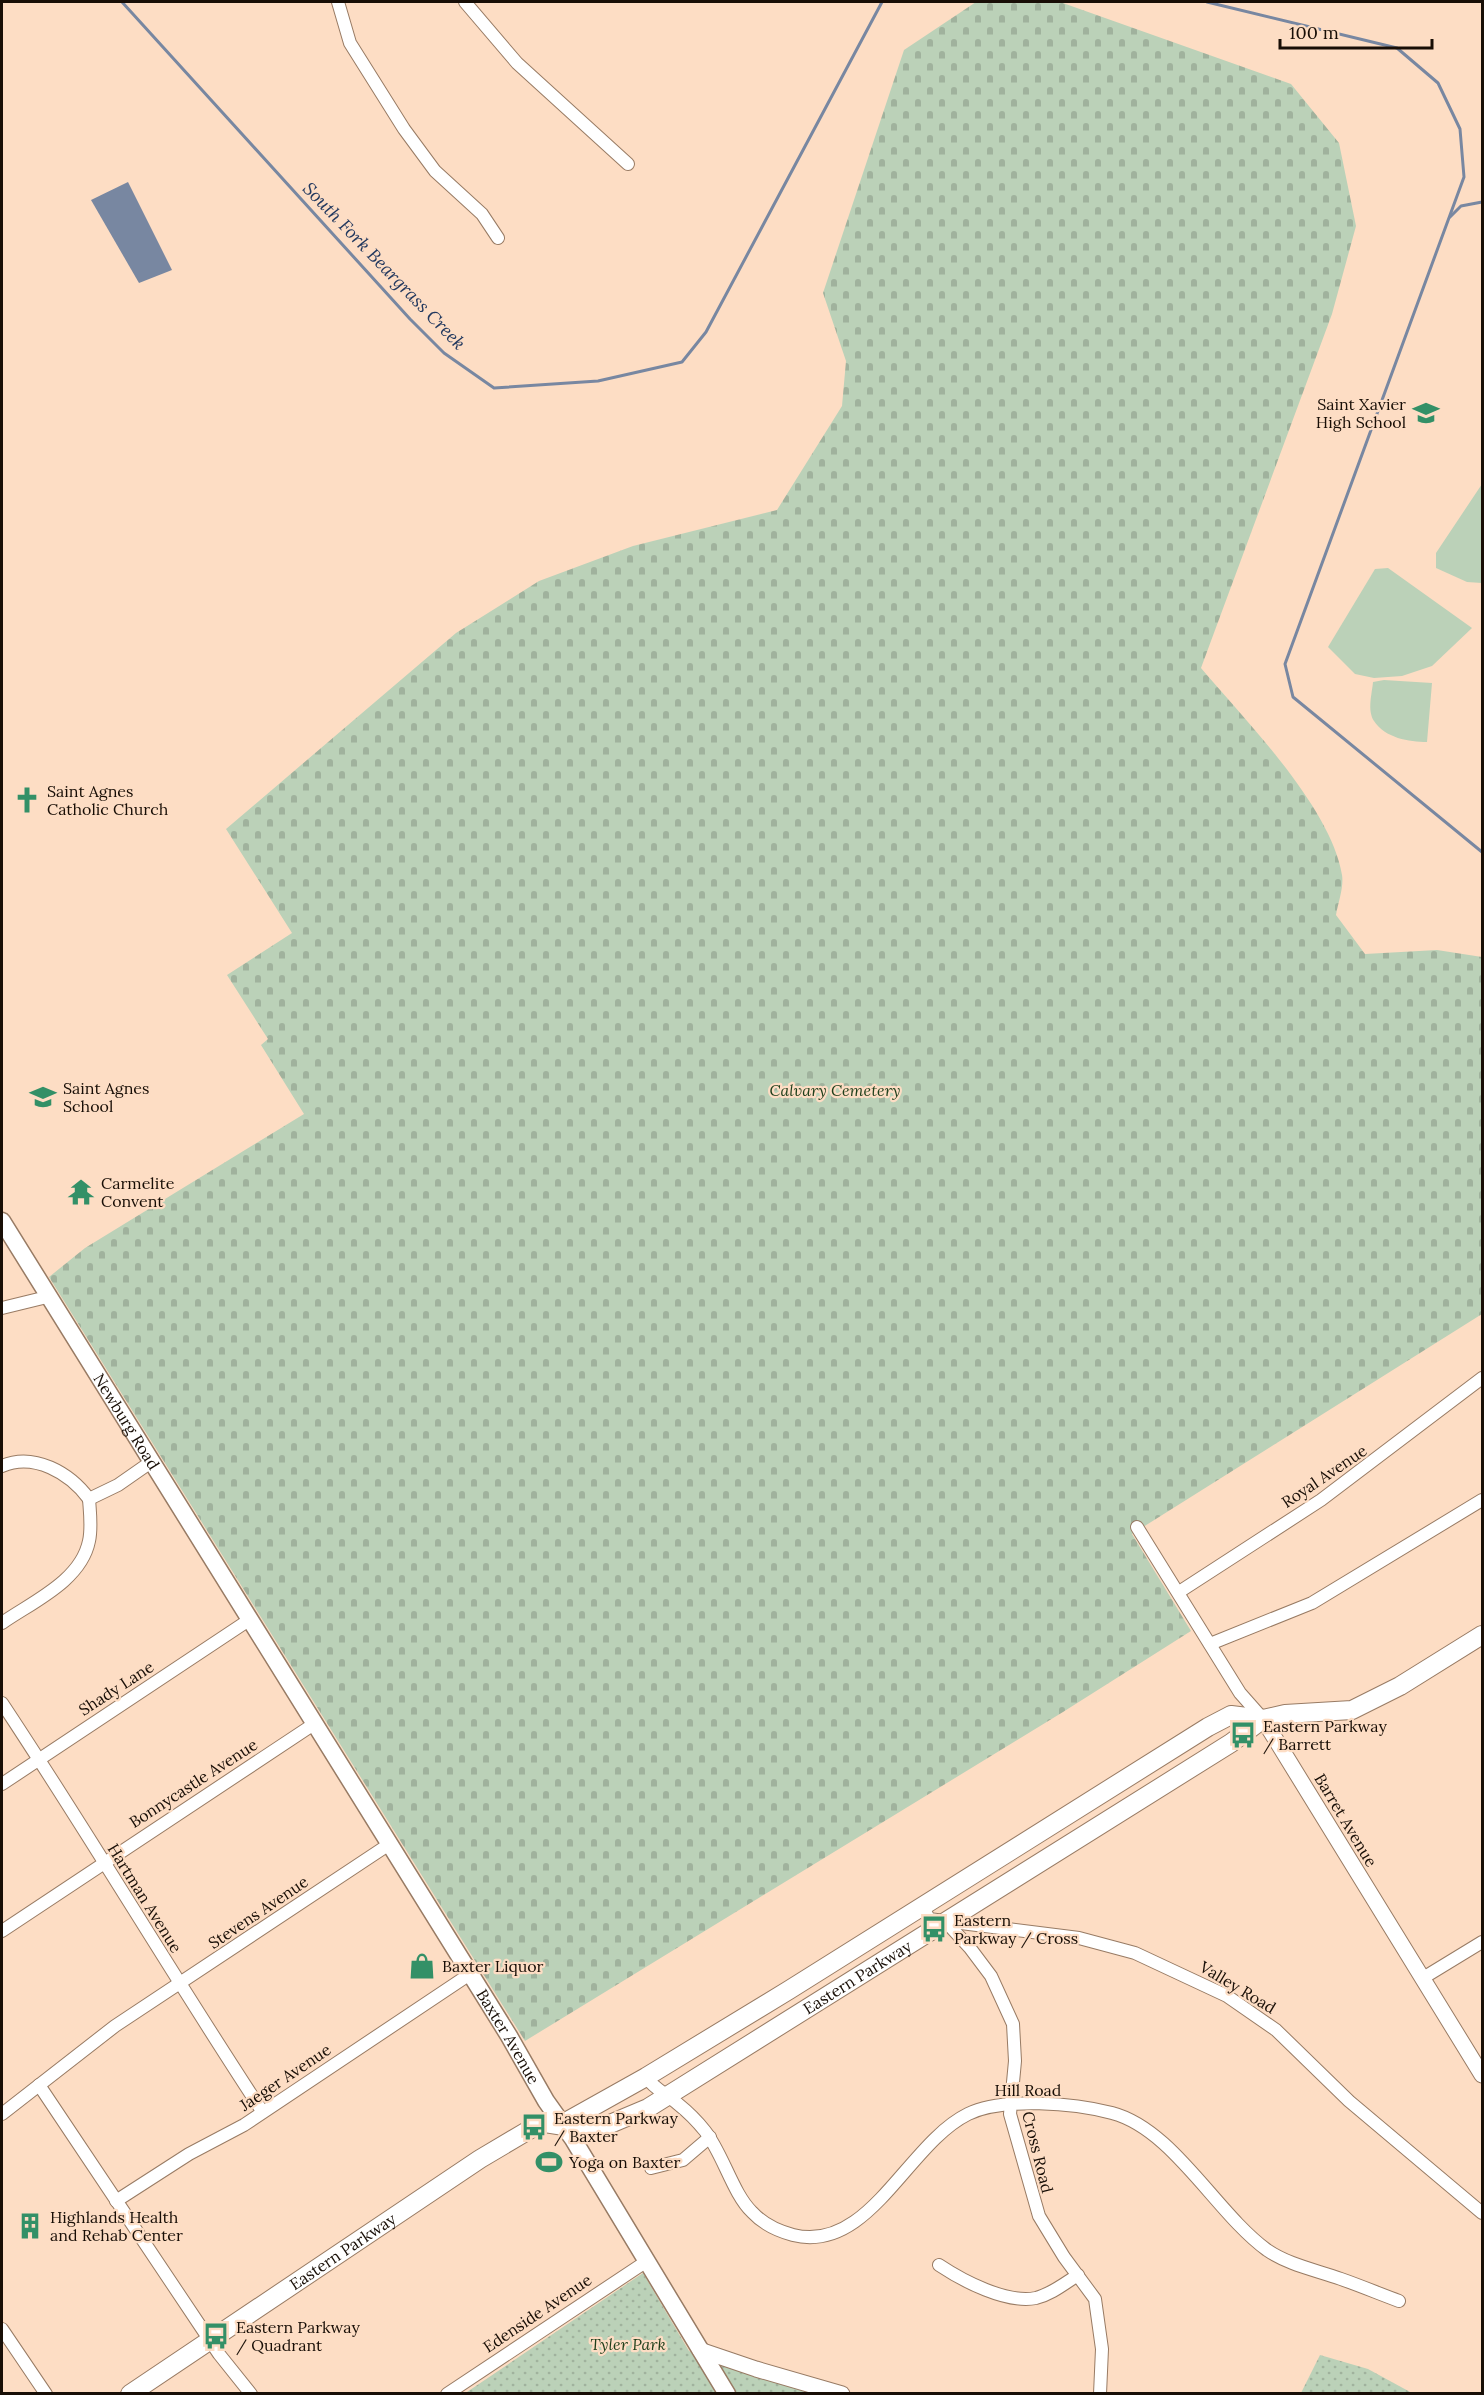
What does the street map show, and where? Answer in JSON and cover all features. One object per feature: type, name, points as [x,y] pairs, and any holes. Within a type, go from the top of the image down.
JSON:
[{"type":"main road","name":"Newburg Road","points":[[2,1221],[249,1620]]},
{"type":"main road","name":"Baxter Avenue","points":[[249,1620],[470,1974],[727,2394]]},
{"type":"main road","name":"Eastern Parkway","points":[[562,2124],[646,2078],[1208,1727],[1231,1716],[1263,1719],[1285,1714],[1352,1710],[1400,1686],[1482,1635]]},
{"type":"main road","name":"Eastern Parkway","points":[[130,2394],[480,2159],[542,2123],[562,2124],[583,2129],[610,2124],[648,2108],[1231,1743],[1263,1719]]},
{"type":"street","points":[[338,2],[350,43],[414,144],[435,171],[482,214],[498,238]]},
{"type":"street","points":[[465,2],[517,63],[628,164]]},
{"type":"street","points":[[2,1308],[47,1297]]},
{"type":"street","name":"Royal Avenue","points":[[1179,1592],[1321,1500],[1482,1378]]},
{"type":"street","points":[[2,1466],[23,1461],[49,1467],[76,1484],[89,1499],[89,1542],[77,1568],[56,1586],[2,1623]]},
{"type":"street","points":[[89,1499],[118,1485],[151,1462]]},
{"type":"street","points":[[1210,1644],[1312,1603],[1482,1500]]},
{"type":"street","name":"Barret Avenue","points":[[1137,1527],[1240,1693],[1263,1719],[1482,2075]]},
{"type":"street","name":"Shady Lane","points":[[2,1784],[249,1620]]},
{"type":"street","name":"Hartman Avenue","points":[[2,1703],[262,2111]]},
{"type":"street","name":"Bonnycastle Avenue","points":[[2,1931],[314,1724]]},
{"type":"street","name":"Stevens Avenue","points":[[2,2114],[115,2026],[388,1845]]},
{"type":"street","name":"Valley Road","points":[[922,1905],[929,1920],[1079,1938],[1135,1953],[1227,1996],[1276,2030],[1349,2101],[1482,2213]]},
{"type":"street","name":"Cross Road","points":[[946,1922],[992,1976],[1013,2024],[1015,2061],[1010,2104],[1039,2216],[1091,2291],[1099,2312],[1102,2349],[1100,2394]]},
{"type":"street","points":[[1423,1978],[1482,1942]]},
{"type":"street","name":"Jaeger Avenue","points":[[116,2201],[189,2154],[244,2125],[470,1974]]},
{"type":"street","name":"Hill Road","points":[[646,2078],[653,2087],[697,2121],[710,2137],[753,2213],[767,2224],[790,2234],[818,2236],[837,2232],[859,2220],[939,2133],[982,2108],[1010,2104],[1078,2107],[1124,2117],[1160,2142],[1230,2216],[1266,2249],[1302,2267],[1399,2301]]},
{"type":"street","points":[[39,2085],[210,2341],[239,2382],[251,2394]]},
{"type":"street","points":[[651,2168],[683,2160],[710,2137]]},
{"type":"street","name":"Edenside Avenue","points":[[447,2394],[646,2261]]},
{"type":"street","points":[[939,2265],[976,2286],[1025,2299],[1048,2294],[1078,2275]]},
{"type":"street","points":[[2,2329],[6,2346],[46,2394]]},
{"type":"street","points":[[700,2350],[842,2394]]},
{"type":"green space","name":"Calvary Cemetery","points":[[976,2],[1060,2],[1291,84],[1339,143],[1356,226],[1332,314],[1201,668],[1262,738],[1304,793],[1322,821],[1335,849],[1342,875],[1342,890],[1336,915],[1365,954],[1437,950],[1482,957],[1482,1314],[1132,1534],[1191,1631],[1063,1712],[525,2041],[49,1277],[85,1248],[304,1114],[261,1045],[268,1039],[227,975],[292,933],[226,829],[456,633],[539,581],[633,546],[777,510],[842,406],[846,361],[823,293],[904,50]]},
{"type":"green space","points":[[1482,484],[1482,583],[1467,582],[1436,568],[1436,553]]},
{"type":"green space","points":[[1388,568],[1472,628],[1432,666],[1402,676],[1374,678],[1355,674],[1328,647],[1375,569]]},
{"type":"green space","points":[[1384,680],[1432,683],[1427,742],[1405,740],[1391,735],[1374,721],[1370,707],[1373,682]]},
{"type":"green space","name":"Tyler Park","points":[[643,2273],[689,2351],[729,2368],[809,2393],[464,2394]]},
{"type":"green space","points":[[1320,2355],[1368,2369],[1412,2393],[1301,2393]]},
{"type":"water","points":[[128,182],[172,270],[139,283],[91,200]]},
{"type":"waterway","name":"South Fork Beargrass Creek","points":[[122,2],[410,319],[444,353],[494,388],[598,381],[682,362],[706,332],[882,2]]},
{"type":"waterway","name":"South Fork Beargrass Creek","points":[[1207,2],[1397,48],[1438,83],[1460,129],[1464,177],[1285,664],[1293,697],[1482,852]]},
{"type":"waterway","points":[[1450,217],[1461,206],[1482,202]]},
{"type":"place","name":"Saint Xavier High School","points":[[1426,413]]},
{"type":"place","name":"Saint Agnes Catholic Church","points":[[27,800]]},
{"type":"place","name":"Saint Agnes School","points":[[43,1097]]},
{"type":"place","name":"Carmelite Convent","points":[[81,1192]]},
{"type":"place","name":"Eastern Parkway / Barrett","points":[[1243,1735]]},
{"type":"place","name":"Eastern Parkway / Cross","points":[[934,1929]]},
{"type":"place","name":"Baxter Liquor","points":[[422,1966]]},
{"type":"place","name":"Eastern Parkway / Baxter","points":[[534,2127]]},
{"type":"place","name":"Yoga on Baxter","points":[[549,2162]]},
{"type":"place","name":"Highlands Health and Rehab Center","points":[[30,2226]]},
{"type":"place","name":"Eastern Parkway / Quadrant","points":[[216,2336]]}]
